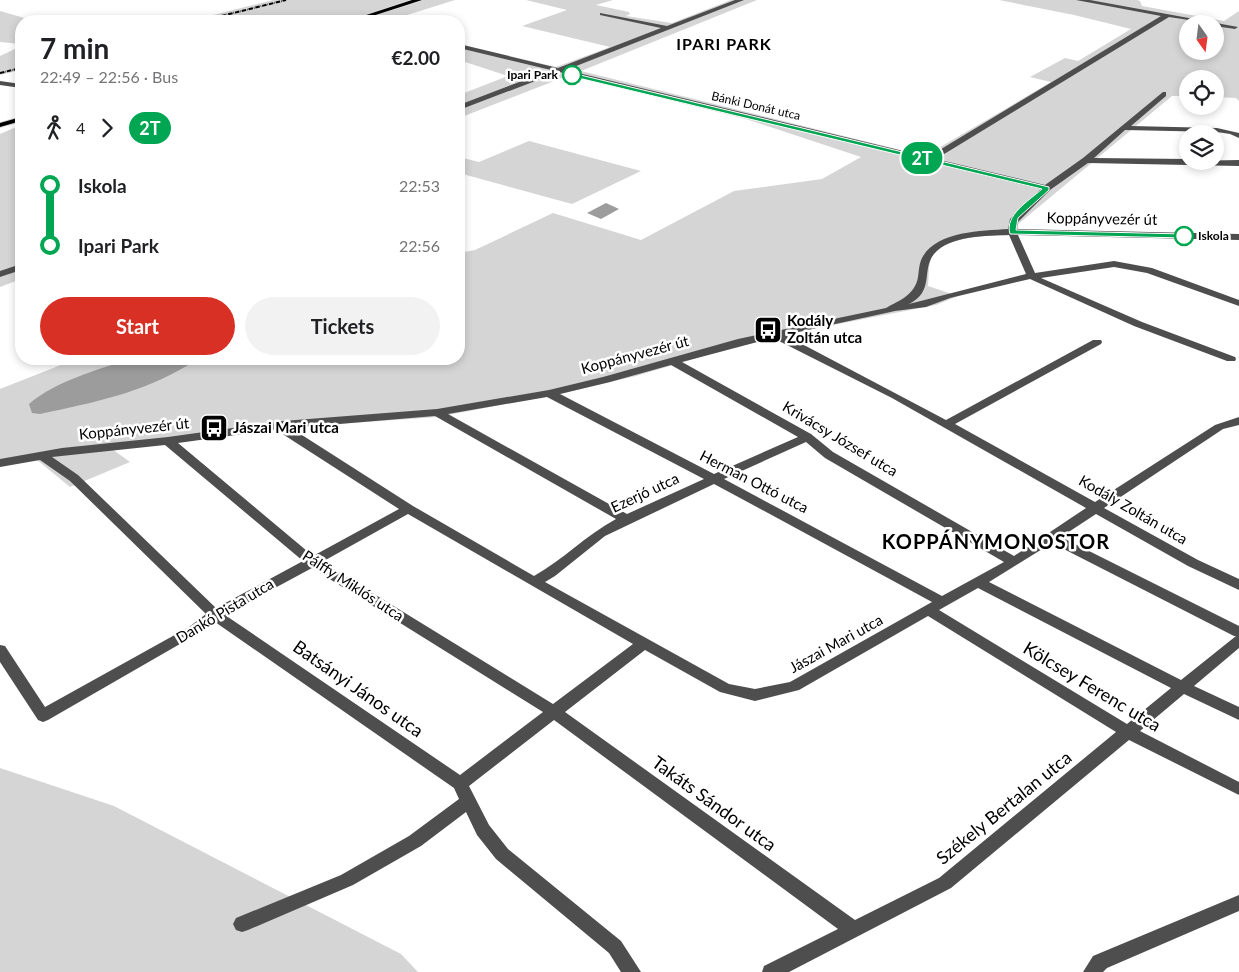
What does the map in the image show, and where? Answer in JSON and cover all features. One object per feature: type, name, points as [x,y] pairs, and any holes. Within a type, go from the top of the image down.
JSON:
[{"type":"main road","points":[[372,15],[419,0]]},
{"type":"main road","points":[[0,125],[15,121]]},
{"type":"street","points":[[465,106],[741,0]]},
{"type":"street","points":[[1079,0],[1235,27]]},
{"type":"street","points":[[602,14],[668,28]]},
{"type":"street","points":[[928,160],[1168,15]]},
{"type":"street","name":"Bánki Donát utca","points":[[465,47],[1047,188]]},
{"type":"street","points":[[0,84],[15,85]]},
{"type":"street","points":[[1163,94],[1086,160],[1047,188],[1015,217],[1012,232],[1032,276],[1138,324],[1231,359]]},
{"type":"street","points":[[1123,128],[1235,134]]},
{"type":"street","points":[[1086,160],[1239,163]]},
{"type":"street","name":"Koppányvezér út","points":[[0,464],[41,455],[168,441],[283,425],[437,412],[549,393],[774,334],[889,310],[909,300],[920,289],[926,257],[932,250],[968,236],[1012,232],[1239,237]]},
{"type":"street","points":[[1228,237],[1239,246]]},
{"type":"street","points":[[889,310],[912,307],[947,296],[1032,276],[1090,266],[1124,264],[1149,270],[1239,303]]},
{"type":"street","points":[[0,274],[15,269]]},
{"type":"street","points":[[920,289],[947,296]]},
{"type":"street","name":"Kodály Zoltán utca","points":[[774,334],[947,424],[1193,563],[1239,585]]},
{"type":"street","points":[[947,424],[1097,342]]},
{"type":"street","name":"Krivácsy József utca","points":[[673,361],[807,437],[829,455],[1014,562]]},
{"type":"street","name":"Herman Ottó utca","points":[[549,393],[713,480],[936,606]]},
{"type":"street","points":[[437,412],[626,519]]},
{"type":"street","name":"Jászai Mari utca","points":[[283,425],[288,432],[408,509],[534,582],[725,688],[755,695],[794,686],[979,582],[1052,538],[1219,427],[1239,421]]},
{"type":"street","name":"Ezerjó utca","points":[[534,582],[550,573],[600,533],[626,519],[807,437]]},
{"type":"street","name":"Pálffy Miklós utca","points":[[168,441],[311,561],[552,711]]},
{"type":"street","name":"Batsányi János utca","points":[[41,455],[74,478],[215,614],[460,784],[483,830],[502,854],[615,947],[632,972]]},
{"type":"street","name":"Dankó Pista utca","points":[[0,650],[43,716],[194,630],[215,614],[408,509]]},
{"type":"street","points":[[1052,538],[1239,632]]},
{"type":"street","points":[[979,582],[1182,688],[1239,714]]},
{"type":"street","name":"Kölcsey Ferenc utca","points":[[936,606],[1128,732],[1239,789]]},
{"type":"street","name":"Székely Bertalan utca","points":[[770,972],[945,883],[1239,640]]},
{"type":"street","points":[[460,784],[552,711],[644,643]]},
{"type":"street","name":"Takáts Sándor utca","points":[[552,711],[853,929]]},
{"type":"street","points":[[242,924],[347,880],[415,841],[469,800]]},
{"type":"street","points":[[1092,972],[1100,962],[1239,903]]},
{"type":"shaded area","points":[[273,0],[455,0],[407,15],[213,15]]},
{"type":"shaded area","points":[[526,0],[613,0],[596,5],[629,12],[630,14],[626,16],[672,23],[731,0],[757,0],[581,71],[925,156],[1051,82],[1030,77],[1065,58],[1078,61],[1131,29],[999,0],[1137,0],[1140,1],[1142,6],[1191,15],[1179,15],[1179,60],[1224,60],[1224,21],[1239,11],[1239,101],[1236,98],[1224,97],[1224,70],[1179,70],[1179,96],[1172,96],[1017,225],[1021,235],[985,236],[957,240],[936,251],[930,262],[928,286],[958,296],[936,305],[761,339],[636,376],[564,393],[437,417],[296,427],[112,449],[130,462],[70,487],[36,459],[0,467],[0,389],[61,365],[465,365],[465,252],[475,250],[553,213],[641,240],[734,191],[822,179],[861,157],[746,119],[579,78],[572,81],[562,78],[465,116],[465,93],[508,76],[465,62],[465,45],[556,67],[610,47],[522,26],[567,10]]},
{"type":"shaded area","points":[[0,11],[15,15],[15,43],[0,42]]},
{"type":"shaded area","points":[[15,49],[15,71],[0,75],[0,56]]},
{"type":"shaded area","points":[[15,128],[15,281],[0,287],[0,134]]},
{"type":"shaded area","points":[[529,141],[641,171],[572,204],[465,175],[465,158],[479,162]]},
{"type":"shaded area","points":[[606,203],[619,209],[601,219],[587,213]]},
{"type":"shaded area","points":[[111,365],[188,365],[153,383],[117,396],[40,414],[32,413],[29,404],[51,389],[76,377]]},
{"type":"shaded area","points":[[0,768],[114,806],[401,954],[418,972],[0,972]]},
{"type":"railway","points":[[225,15],[286,0]]},
{"type":"railway","points":[[0,73],[15,69]]},
{"type":"bus line","name":"2T","points":[[572,75],[1047,188],[1043,194],[1015,217],[1012,221],[1012,232],[1184,236]]},
{"type":"place","name":"Ipari Park","points":[[572,75]]},
{"type":"place","name":"Iskola","points":[[1184,236]]},
{"type":"place","name":"Kodály Zoltán utca","points":[[768,330]]},
{"type":"place","name":"Jászai Mari utca","points":[[214,428]]},
{"type":"district","name":"IPARI PARK","points":[[724,44]]},
{"type":"district","name":"KOPPÁNYMONOSTOR","points":[[996,542]]}]
